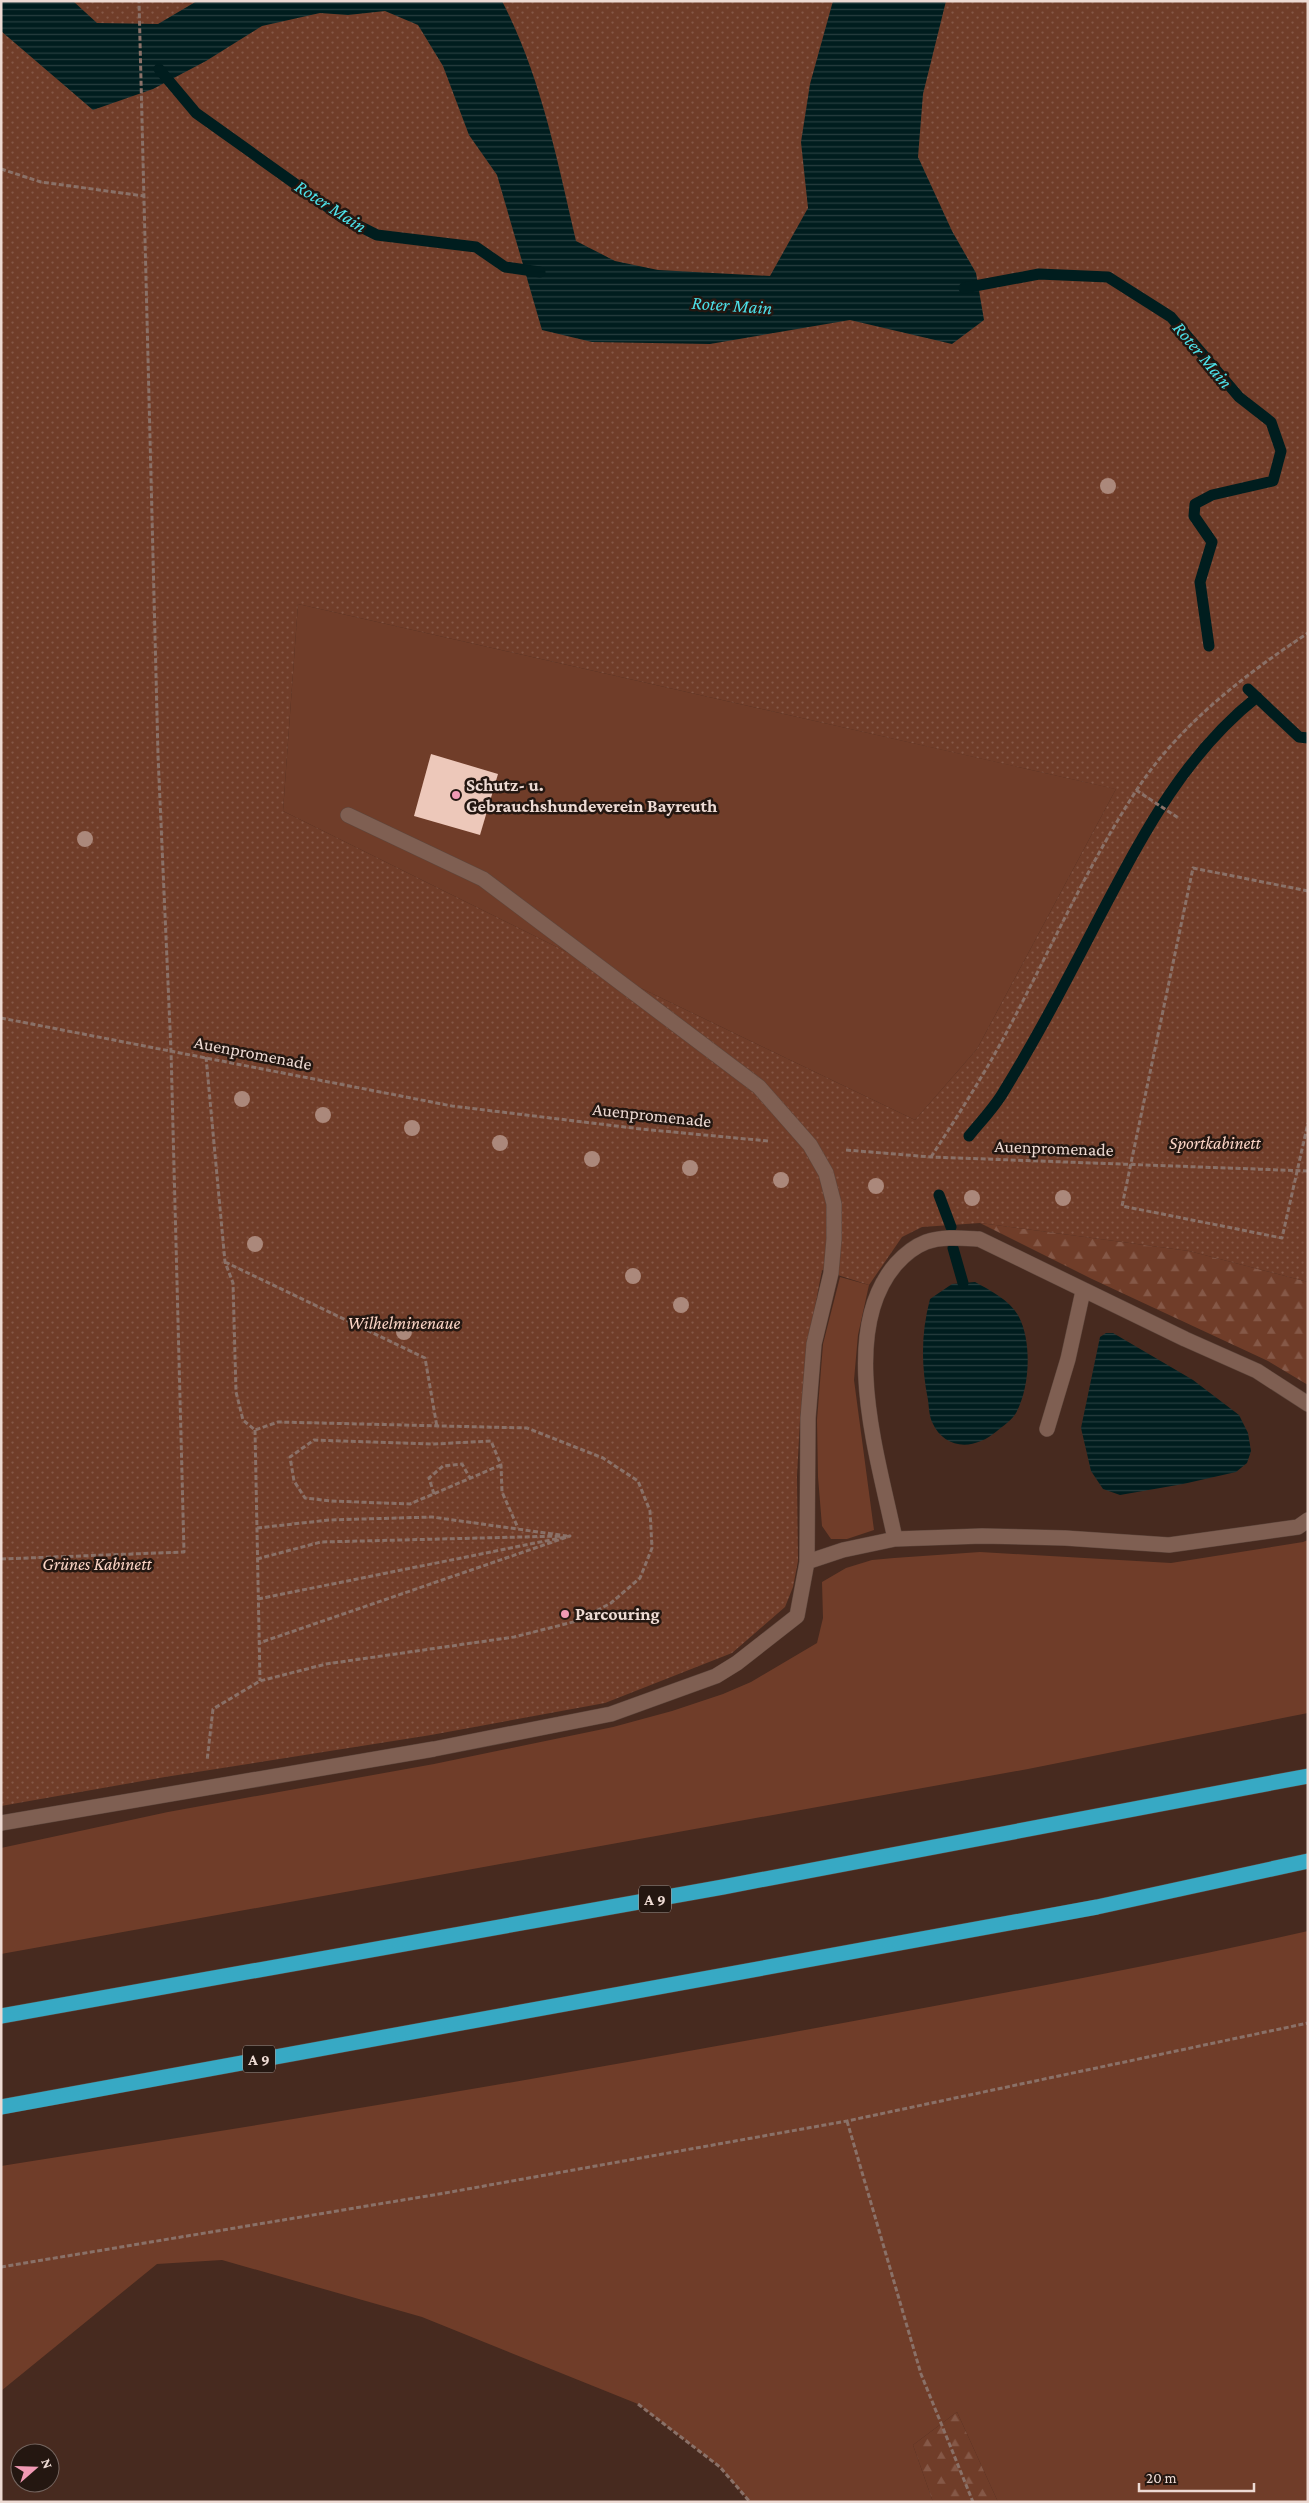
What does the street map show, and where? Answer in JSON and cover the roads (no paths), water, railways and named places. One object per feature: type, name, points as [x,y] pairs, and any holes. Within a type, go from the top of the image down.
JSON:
[{"type":"highway","name":"A 9","points":[[1,2016],[723,1888],[1308,1776]]},
{"type":"highway","name":"A 9","points":[[1,2107],[1097,1907],[1308,1862]]},
{"type":"lane","points":[[1,1823],[434,1749],[610,1714],[716,1676],[737,1663],[797,1616],[806,1562],[808,1418],[814,1344],[831,1273],[834,1204],[826,1173],[810,1145],[759,1087],[483,879],[348,815]]},
{"type":"lane","points":[[895,1539],[871,1423],[866,1379],[870,1321],[881,1284],[908,1251],[927,1242],[949,1238],[979,1239],[1184,1340],[1257,1371],[1308,1404]]},
{"type":"lane","points":[[1046,1429],[1068,1359],[1083,1291]]},
{"type":"lane","points":[[806,1562],[843,1550],[895,1539],[982,1536],[1065,1538],[1169,1545],[1289,1528],[1298,1526],[1308,1520]]},
{"type":"water","points":[[1,1],[73,1],[97,23],[158,24],[197,1],[502,1],[516,30],[538,89],[555,149],[576,241],[615,261],[658,270],[770,276],[808,208],[801,142],[810,84],[833,1],[946,1],[923,94],[918,157],[952,231],[976,273],[984,320],[952,344],[850,320],[710,344],[592,342],[542,330],[497,175],[469,135],[443,66],[418,25],[385,11],[348,15],[320,13],[262,26],[206,61],[153,89],[93,110],[1,31]]},
{"type":"water","points":[[975,1282],[1005,1301],[1019,1317],[1026,1339],[1027,1378],[1021,1403],[1016,1413],[1005,1425],[979,1442],[970,1444],[952,1443],[938,1431],[931,1419],[924,1374],[925,1324],[930,1299],[952,1284]]},
{"type":"water","points":[[1106,1333],[1113,1333],[1193,1380],[1239,1415],[1248,1433],[1251,1451],[1247,1463],[1236,1472],[1183,1484],[1120,1495],[1103,1489],[1091,1471],[1081,1428],[1100,1337]]},
{"type":"waterway","name":"Roter Main","points":[[159,69],[196,113],[343,218],[377,235],[476,247],[505,267],[540,272]]},
{"type":"waterway","name":"Roter Main","points":[[964,288],[1039,274],[1108,277],[1171,317],[1239,397],[1271,422],[1281,451],[1273,481],[1212,495],[1195,504],[1194,516],[1212,542],[1200,582],[1209,646]]},
{"type":"waterway","name":"Roter Main","points":[[1248,689],[1299,737],[1308,738]]},
{"type":"waterway","points":[[969,1136],[996,1103],[1017,1069],[1054,1004],[1133,854],[1168,797],[1208,744],[1257,697]]},
{"type":"waterway","points":[[939,1195],[951,1227]]},
{"type":"waterway","points":[[953,1248],[963,1283]]},
{"type":"place","name":"Schutz- u. Gebrauchshundeverein Bayreuth","points":[[456,795]]},
{"type":"place","name":"Parcouring","points":[[565,1614]]},
{"type":"park label","name":"Sportkabinett","points":[[1215,1143]]},
{"type":"park label","name":"Wilhelminenaue","points":[[404,1323]]},
{"type":"park label","name":"Grünes Kabinett","points":[[97,1564]]}]
